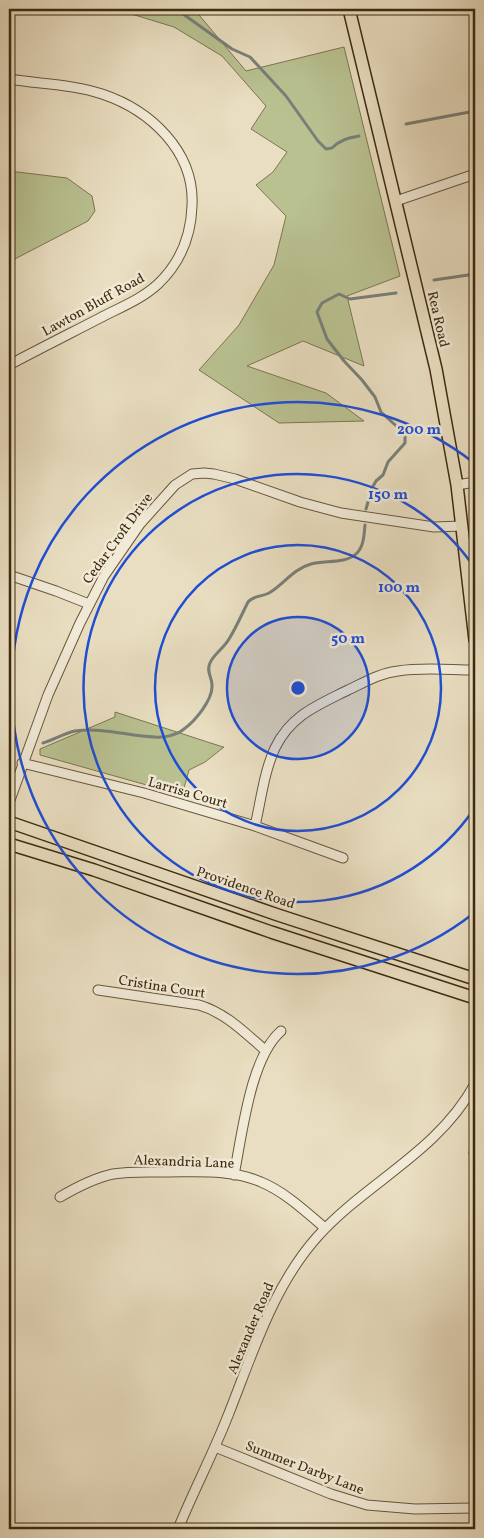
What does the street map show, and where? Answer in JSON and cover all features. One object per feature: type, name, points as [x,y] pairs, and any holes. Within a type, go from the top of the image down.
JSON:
[{"type":"main road","name":"Rea Road","points":[[349,9],[436,369],[457,485],[475,640]]},
{"type":"main road","name":"Providence Road","points":[[9,822],[278,915],[475,979]]},
{"type":"main road","points":[[9,844],[94,870],[271,932],[475,998]]},
{"type":"street","name":"Lawton Bluff Road","points":[[9,79],[94,92],[121,102],[138,111],[165,133],[175,146],[189,176],[192,202],[192,218],[186,243],[171,269],[154,288],[118,309],[9,364]]},
{"type":"street","points":[[396,201],[475,174]]},
{"type":"street","name":"Cedar Croft Drive","points":[[9,803],[48,695],[88,604],[114,560],[152,510],[175,485],[187,476],[198,473],[214,474],[300,502],[341,513],[434,527],[462,526]]},
{"type":"street","points":[[457,485],[475,482]]},
{"type":"street","points":[[9,575],[88,604]]},
{"type":"street","points":[[255,826],[267,770],[276,748],[292,724],[304,713],[318,704],[382,674],[400,670],[475,670]]},
{"type":"street","name":"Larrisa Court","points":[[22,763],[144,793],[255,826],[343,858]]},
{"type":"street","name":"Cristina Court","points":[[98,990],[199,1005],[208,1008],[228,1018],[266,1051]]},
{"type":"street","points":[[234,1175],[255,1078],[266,1051],[281,1032]]},
{"type":"street","name":"Alexander Road","points":[[178,1529],[215,1447],[273,1304],[286,1279],[301,1257],[326,1228],[349,1207],[424,1147],[458,1110],[475,1084]]},
{"type":"street","name":"Alexandria Lane","points":[[60,1196],[84,1183],[114,1174],[132,1172],[211,1172],[250,1178],[276,1190],[326,1228]]},
{"type":"street","name":"Summer Darby Lane","points":[[215,1447],[331,1494],[367,1505],[415,1509],[475,1508]]},
{"type":"green space","points":[[115,9],[194,9],[246,71],[344,47],[400,276],[347,296],[364,366],[303,341],[247,366],[326,393],[364,421],[279,423],[199,370],[239,325],[274,265],[286,216],[256,185],[273,172],[287,152],[251,129],[266,106],[222,56],[174,27]]},
{"type":"green space","points":[[9,171],[67,178],[92,196],[95,211],[88,221],[9,262]]},
{"type":"green space","points":[[115,712],[224,747],[205,762],[189,770],[182,795],[40,755],[40,749],[115,717]]},
{"type":"waterway","points":[[176,9],[232,49],[250,57],[286,96],[318,141],[326,149],[332,148],[344,140],[359,136]]},
{"type":"waterway","points":[[406,124],[475,111]]},
{"type":"waterway","points":[[434,280],[475,274]]},
{"type":"waterway","points":[[366,509],[372,488],[383,475],[388,462],[405,443],[405,434],[381,412],[375,397],[327,339],[317,312],[322,303],[339,294],[350,299],[396,293]]},
{"type":"waterway","points":[[43,743],[71,732],[85,730],[159,737],[170,736],[181,731],[193,721],[210,697],[212,691],[209,672],[210,663],[229,639],[248,602],[253,598],[269,593],[305,566],[340,561],[356,554],[361,548],[365,525]]},
{"type":"waterway","points":[[9,743],[13,744]]}]
